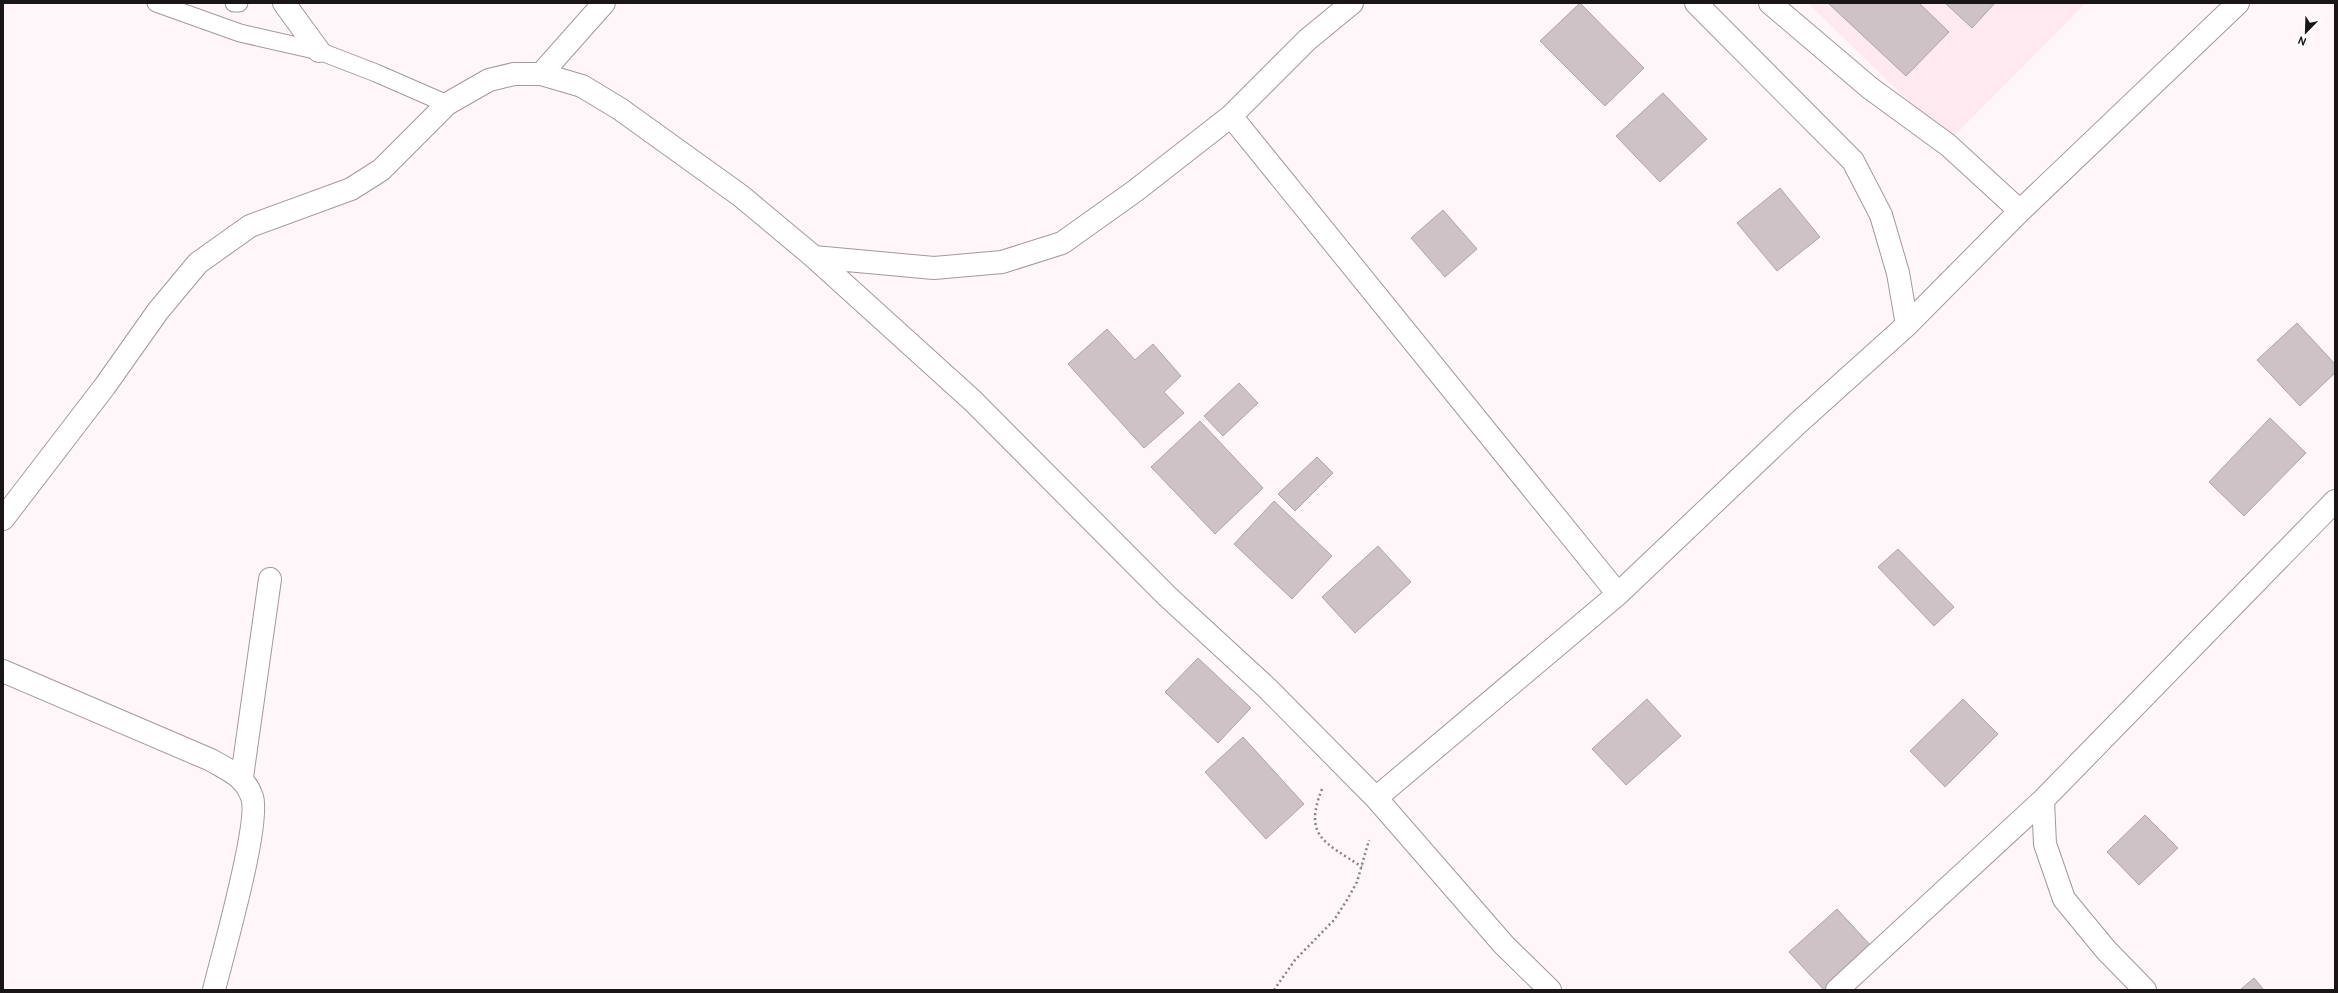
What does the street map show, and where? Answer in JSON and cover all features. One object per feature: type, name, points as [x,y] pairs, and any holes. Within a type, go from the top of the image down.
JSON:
[{"type":"street","points":[[284,3],[319,51]]},
{"type":"street","points":[[541,74],[604,3]]},
{"type":"street","points":[[814,256],[934,268],[1002,262],[1062,243],[1135,191],[1231,116],[1308,40],[1352,3]]},
{"type":"street","points":[[1696,3],[1853,160],[1881,215],[1898,273],[1908,325]]},
{"type":"street","points":[[1770,3],[1870,88],[1948,145],[2020,211]]},
{"type":"street","points":[[1376,798],[1618,594],[1798,423],[1908,325],[2020,211],[2238,3]]},
{"type":"street","points":[[3,519],[95,398],[158,310],[198,263],[250,226],[351,189],[382,170],[447,104],[489,80],[514,74],[541,74],[582,86],[620,109],[741,196],[814,256],[972,401],[1161,590],[1267,688],[1376,798],[1504,945],[1550,990]]},
{"type":"street","points":[[1231,116],[1618,594]]},
{"type":"street","points":[[1837,990],[2043,800],[2335,501]]},
{"type":"street","points":[[242,777],[270,579]]},
{"type":"street","points":[[3,671],[211,760],[242,777],[253,798],[252,831],[214,990]]},
{"type":"street","points":[[2043,800],[2045,844],[2064,899],[2106,950],[2144,990]]},
{"type":"lane","points":[[156,3],[240,33],[319,51],[376,73],[447,104]]},
{"type":"lane","points":[[234,3],[239,3]]},
{"type":"path","points":[[1334,757],[1315,807],[1313,820],[1318,834],[1362,867]]},
{"type":"path","points":[[1274,990],[1295,960],[1334,920],[1357,882],[1362,867],[1376,798]]},
{"type":"shaded area","points":[[1808,3],[2086,3],[1949,141]]},
{"type":"building","points":[[1580,3],[1644,68],[1605,106],[1540,41]]},
{"type":"building","points":[[1828,3],[1919,3],[1949,32],[1906,76]]},
{"type":"building","points":[[1945,3],[1995,3],[1972,28]]},
{"type":"building","points":[[1663,93],[1707,139],[1660,182],[1616,136]]},
{"type":"building","points":[[1780,188],[1820,237],[1777,271],[1737,223]]},
{"type":"building","points":[[1443,210],[1477,249],[1445,277],[1411,238]]},
{"type":"building","points":[[2297,323],[2335,364],[2335,373],[2300,406],[2257,360]]},
{"type":"building","points":[[1107,329],[1135,360],[1153,344],[1181,376],[1164,392],[1184,413],[1144,448],[1068,364]]},
{"type":"building","points":[[1239,383],[1258,403],[1223,436],[1204,416]]},
{"type":"building","points":[[2270,418],[2306,453],[2244,516],[2209,482]]},
{"type":"building","points":[[1200,421],[1263,488],[1215,534],[1151,467]]},
{"type":"building","points":[[1317,457],[1333,473],[1295,511],[1278,494]]},
{"type":"building","points":[[1274,501],[1332,556],[1292,599],[1234,544]]},
{"type":"building","points":[[1378,546],[1411,582],[1355,633],[1322,597]]},
{"type":"building","points":[[1898,549],[1954,607],[1934,626],[1878,567]]},
{"type":"building","points":[[1198,658],[1251,708],[1218,743],[1165,692]]},
{"type":"building","points":[[1647,699],[1681,736],[1626,785],[1592,749]]},
{"type":"building","points":[[1963,699],[1998,734],[1945,787],[1910,751]]},
{"type":"building","points":[[1243,737],[1304,804],[1266,839],[1205,772]]},
{"type":"building","points":[[2145,815],[2178,848],[2139,885],[2107,852]]},
{"type":"building","points":[[1837,909],[1873,948],[1824,990],[1789,952]]},
{"type":"building","points":[[2254,978],[2264,990],[2240,990]]}]
